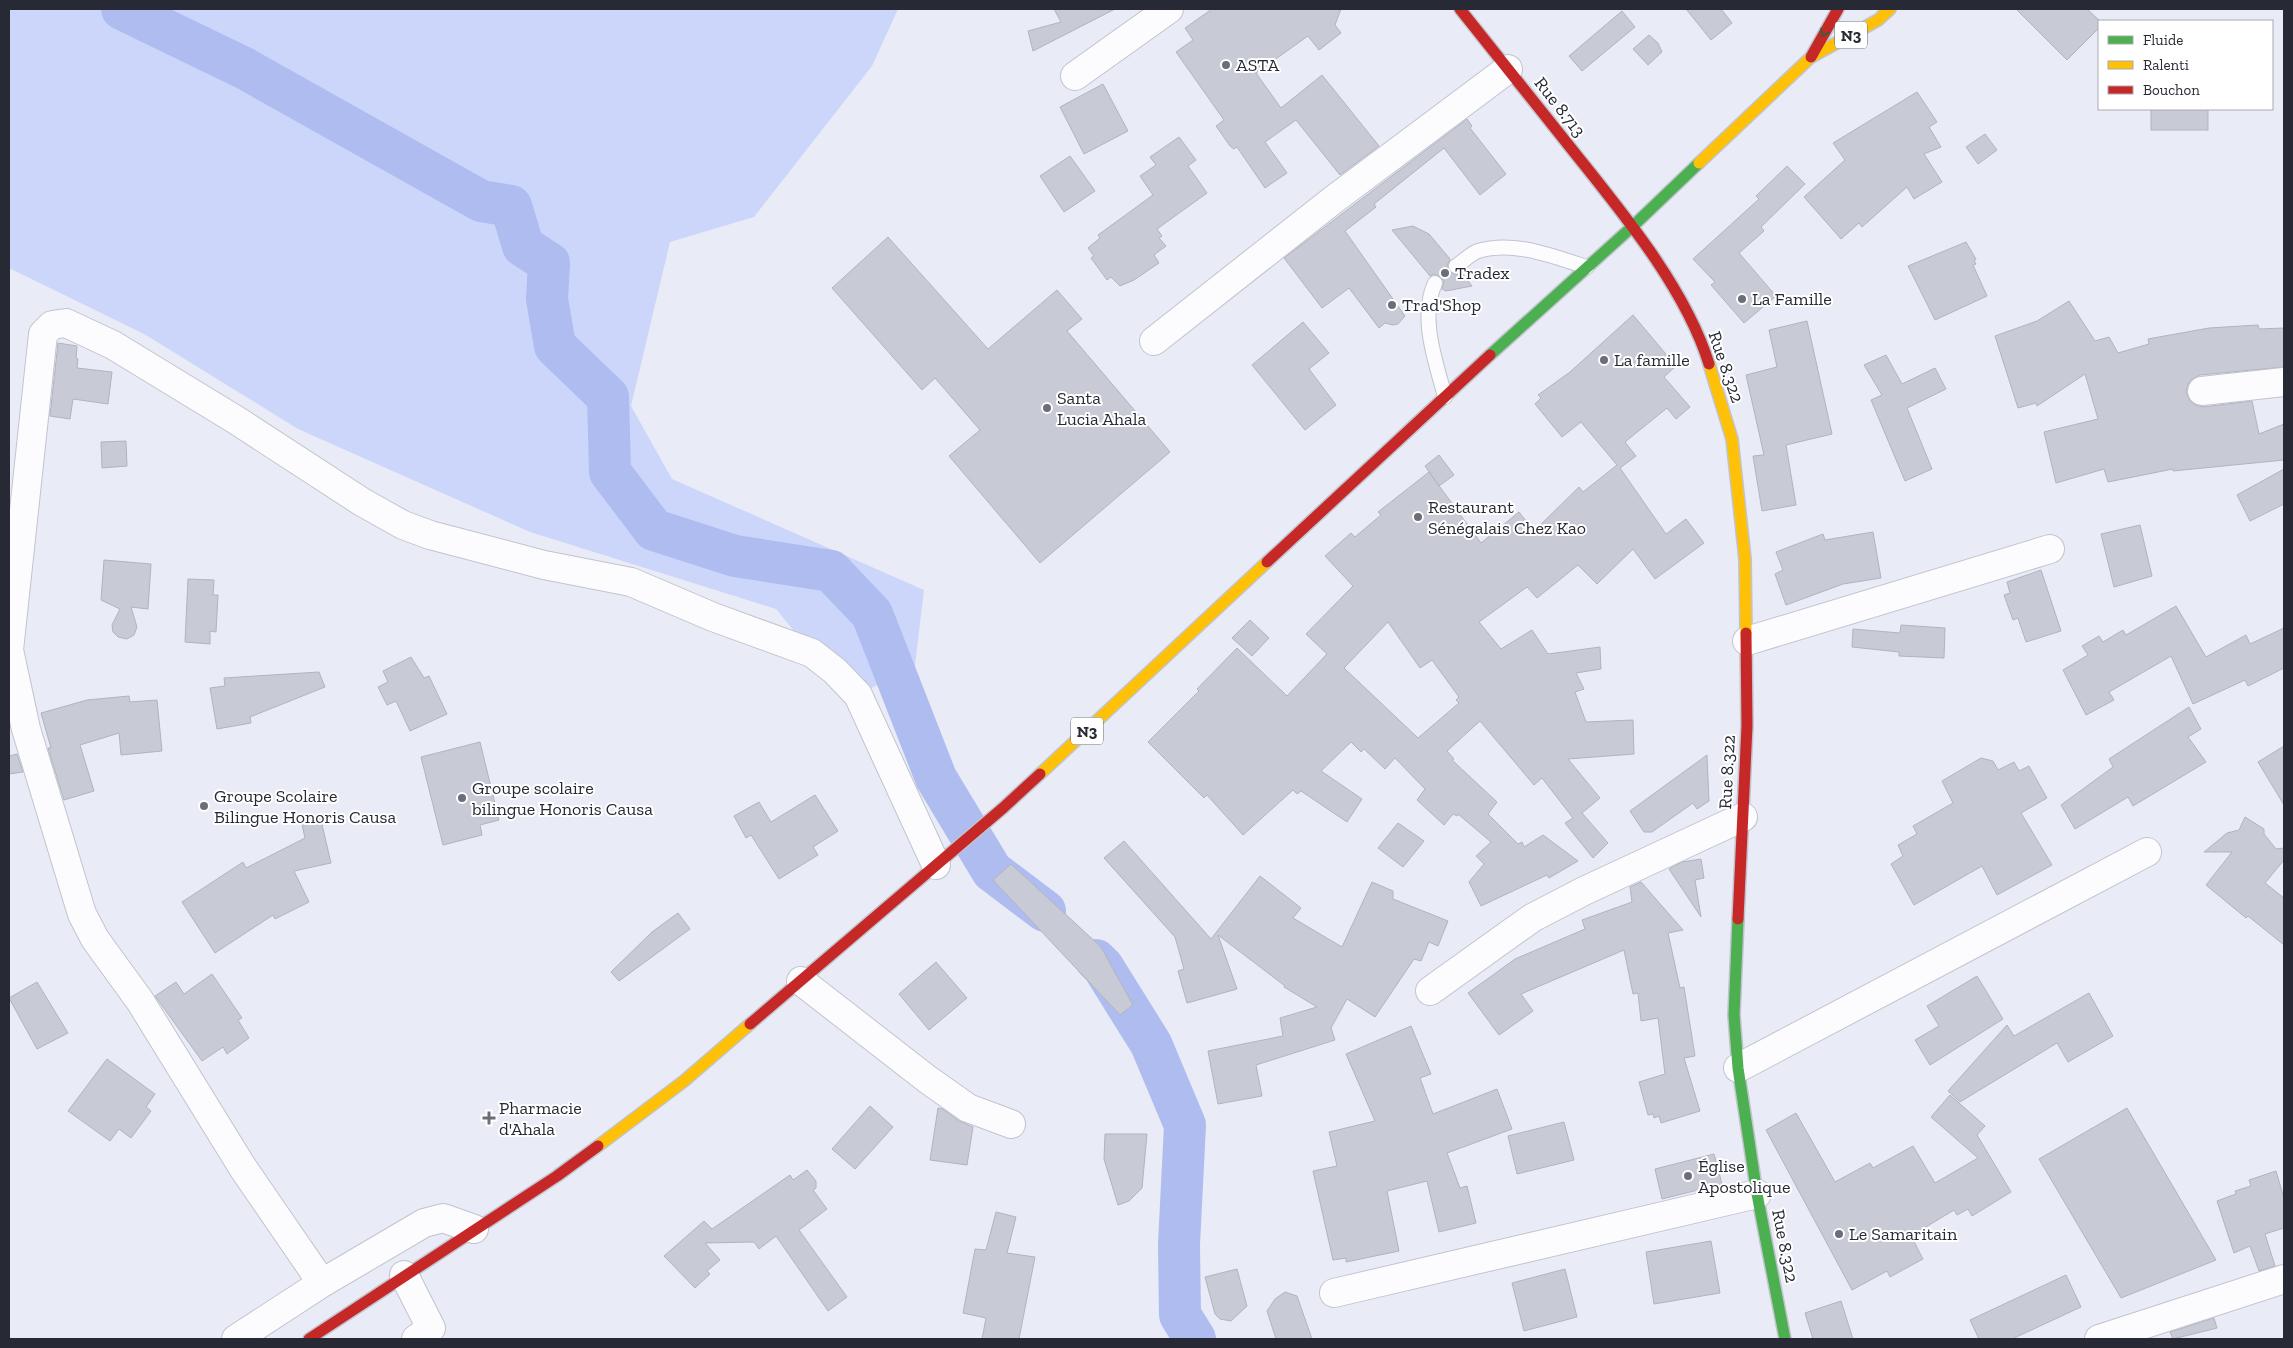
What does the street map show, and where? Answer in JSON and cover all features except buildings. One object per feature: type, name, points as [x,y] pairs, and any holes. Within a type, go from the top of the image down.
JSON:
[{"type":"main road","name":"Rue 8.713","points":[[1460,9],[1633,226]]},
{"type":"main road","name":"N3","points":[[1811,58],[1838,9]]},
{"type":"main road","name":"N3","points":[[309,1339],[557,1176],[676,1086],[801,981],[1003,808],[1445,397],[1633,226],[1811,58],[1878,20],[1890,9]]},
{"type":"main road","name":"Rue 8.322","points":[[1633,226],[1684,307],[1704,349],[1732,439],[1745,559],[1747,641],[1747,726],[1734,1014],[1738,1068],[1756,1194],[1785,1339]]},
{"type":"street","points":[[1075,76],[1169,9]]},
{"type":"street","points":[[1154,341],[1333,200],[1508,69]]},
{"type":"street","points":[[322,1283],[243,1168],[140,1001],[95,939],[82,914],[26,729],[9,650],[17,488],[43,334],[52,325],[66,323],[113,345],[402,525],[430,535],[534,562],[631,582],[713,617],[812,653],[835,671],[858,695],[936,865]]},
{"type":"street","points":[[2202,391],[2284,382]]},
{"type":"street","points":[[1747,641],[2050,548]]},
{"type":"street","points":[[1430,991],[1532,918],[1584,891],[1742,817]]},
{"type":"street","points":[[1738,1068],[2147,852]]},
{"type":"street","points":[[801,981],[927,1079],[968,1108],[1011,1124]]},
{"type":"street","points":[[1334,1293],[1756,1194]]},
{"type":"street","points":[[236,1339],[322,1283],[424,1223],[443,1218],[474,1229]]},
{"type":"street","points":[[404,1275],[428,1335]]},
{"type":"street","points":[[2099,1339],[2284,1279]]},
{"type":"lane","points":[[1456,266],[1476,251],[1505,247],[1528,250],[1588,267]]},
{"type":"lane","points":[[1436,283],[1430,294],[1431,340],[1445,397]]},
{"type":"shaded area","points":[[9,9],[898,9],[872,66],[754,217],[670,242],[631,406],[672,479],[924,590],[915,665],[858,695],[812,653],[776,609],[530,532],[298,429],[144,334],[9,268]]},
{"type":"waterway","points":[[122,9],[244,68],[481,201],[511,206],[523,246],[549,263],[547,299],[555,346],[608,397],[610,472],[654,530],[735,556],[831,571],[872,614],[936,778],[992,871],[1045,911]]},
{"type":"waterway","points":[[1096,960],[1103,967],[1151,1044],[1185,1125],[1179,1244],[1180,1315],[1195,1339]]},
{"type":"traffic: fast","points":[[1490,355],[1633,226],[1699,163]]},
{"type":"traffic: fast","points":[[1738,919],[1734,1015],[1738,1068],[1757,1194],[1785,1339]]},
{"type":"traffic: slow","points":[[1699,163],[1811,57],[1878,20],[1890,9]]},
{"type":"traffic: slow","points":[[1709,364],[1732,439],[1745,559],[1746,633]]},
{"type":"traffic: slow","points":[[1040,774],[1267,562]]},
{"type":"traffic: slow","points":[[598,1146],[684,1081],[750,1024]]},
{"type":"traffic: jam","points":[[1460,9],[1615,204],[1653,255],[1686,309],[1699,336],[1709,364]]},
{"type":"traffic: jam","points":[[1811,57],[1838,9]]},
{"type":"traffic: jam","points":[[1267,562],[1490,355]]},
{"type":"traffic: jam","points":[[1738,919],[1747,726],[1746,633]]},
{"type":"traffic: jam","points":[[750,1024],[1003,808],[1040,774]]},
{"type":"traffic: jam","points":[[309,1339],[557,1176],[598,1146]]},
{"type":"place","name":"ASTA","points":[[1226,65]]},
{"type":"place","name":"Tradex","points":[[1445,273]]},
{"type":"place","name":"La Famille","points":[[1742,299]]},
{"type":"place","name":"Trad'Shop","points":[[1392,305]]},
{"type":"place","name":"La famille","points":[[1604,360]]},
{"type":"place","name":"Santa Lucia Ahala","points":[[1047,408]]},
{"type":"place","name":"Restaurant Sénégalais Chez Kao","points":[[1418,517]]},
{"type":"place","name":"Groupe scolaire bilingue Honoris Causa","points":[[462,798]]},
{"type":"place","name":"Groupe Scolaire Bilingue Honoris Causa","points":[[204,806]]},
{"type":"place","name":"Pharmacie d'Ahala","points":[[489,1118]]},
{"type":"place","name":"Église Apostolique","points":[[1688,1176]]},
{"type":"place","name":"Le Samaritain","points":[[1839,1234]]}]
